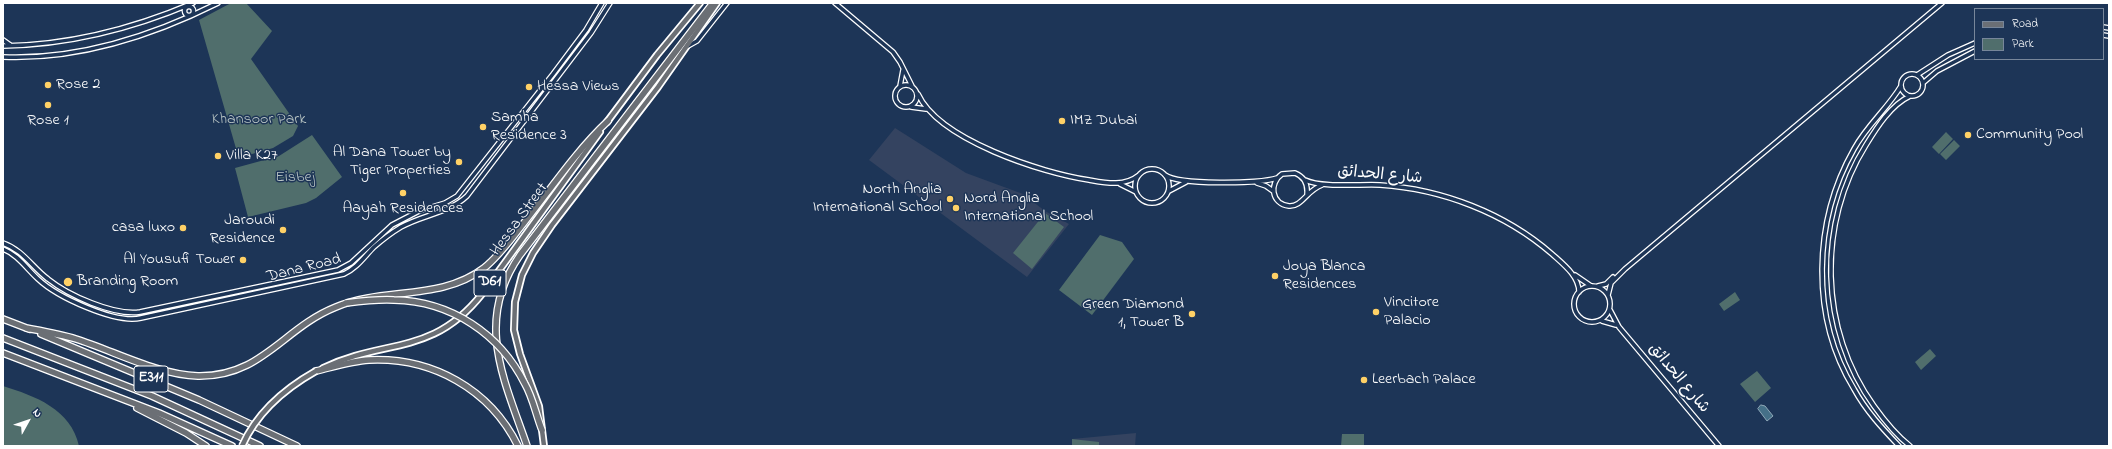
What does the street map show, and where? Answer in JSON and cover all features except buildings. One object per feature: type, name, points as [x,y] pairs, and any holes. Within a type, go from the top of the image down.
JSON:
[{"type":"highway","points":[[527,446],[497,353],[495,325],[502,287],[520,255],[713,3]]},
{"type":"highway","points":[[26,328],[76,339],[175,373],[206,376],[232,372],[256,362],[305,323],[346,303],[372,296],[435,290],[452,285],[478,273],[499,254],[591,138],[608,121]]},
{"type":"highway","points":[[346,303],[382,300],[414,302],[445,310],[468,321],[498,344],[514,363],[526,386],[542,430]]},
{"type":"highway","name":"E311","points":[[3,319],[199,400],[297,446]]},
{"type":"highway","name":"E311","points":[[3,338],[152,396],[260,446]]},
{"type":"highway","points":[[3,353],[159,413],[232,446]]},
{"type":"highway","points":[[316,371],[367,360],[385,360],[412,363],[440,371],[464,384],[487,402],[510,431],[518,446]]},
{"type":"highway","points":[[114,396],[186,433],[206,446]]},
{"type":"main road","name":"Hessa Street","points":[[242,446],[253,425],[275,400],[287,389],[316,371],[350,357],[420,340],[444,329],[465,313],[482,294],[657,54],[700,3]]},
{"type":"main road","name":"Hessa Street","points":[[544,446],[539,406],[517,346],[514,313],[518,284],[533,253],[552,225],[688,46],[717,3]]},
{"type":"street","points":[[3,46],[64,41],[108,33],[134,26],[193,3]]},
{"type":"street","points":[[3,57],[10,58],[56,54],[119,42],[190,16],[218,3]]},
{"type":"street","name":"Dana Road","points":[[3,242],[20,252],[40,272],[58,286],[110,309],[125,313],[140,312],[345,267],[392,225],[419,211],[445,203],[457,196],[553,74],[586,30],[602,3]]},
{"type":"street","name":"Dana Road","points":[[3,249],[18,258],[37,278],[60,295],[125,320],[147,317],[344,274],[356,266],[373,248],[392,233],[413,221],[456,205],[467,196],[590,33],[610,3]]},
{"type":"street","points":[[688,46],[698,39],[727,3]]},
{"type":"street","points":[[836,3],[893,52],[903,67],[912,86],[929,111],[966,138],[1019,163],[1075,178],[1119,183],[1132,180],[1151,168],[1158,170],[1172,180],[1187,181],[1254,182],[1277,178],[1284,173],[1292,172],[1298,174],[1305,180],[1307,184],[1307,195]]},
{"type":"street","points":[[1596,287],[1606,284],[1625,269],[1942,3]]},
{"type":"street","points":[[188,5],[192,9],[190,16]]},
{"type":"street","points":[[188,5],[185,12],[190,16]]},
{"type":"street","points":[[3,40],[13,46]]},
{"type":"street","points":[[1899,446],[1872,416],[1845,373],[1834,345],[1829,326],[1823,288],[1822,268],[1828,216],[1846,164],[1862,135],[1901,86],[1906,76],[1917,75],[1948,55],[1974,43]]},
{"type":"street","points":[[1910,446],[1880,413],[1862,387],[1852,367],[1837,325],[1832,300],[1830,268],[1836,217],[1852,169],[1878,126],[1900,102],[1910,96],[1920,93],[1923,83],[1937,71],[1974,52]]},
{"type":"street","points":[[3,62],[10,58]]},
{"type":"street","points":[[903,67],[900,86],[895,93],[896,100],[901,106],[929,111]]},
{"type":"street","points":[[1917,75],[1923,83]]},
{"type":"street","points":[[900,86],[912,86]]},
{"type":"street","points":[[1901,86],[1903,92],[1910,96]]},
{"type":"street","points":[[910,107],[917,101],[918,94]]},
{"type":"street","points":[[1136,192],[1135,185],[1138,175]]},
{"type":"street","points":[[1165,175],[1169,185],[1168,192]]},
{"type":"street","points":[[1273,191],[1277,178]]},
{"type":"street","name":"شارع الحدائق","points":[[1305,180],[1314,184],[1399,187],[1454,200],[1491,214],[1524,233],[1559,261]]},
{"type":"street","points":[[1119,183],[1136,192],[1141,199],[1152,203],[1161,200],[1168,192],[1187,181]]},
{"type":"street","points":[[1254,182],[1266,186],[1273,191],[1279,202],[1288,206],[1298,204],[1315,188],[1325,184]]},
{"type":"street","points":[[1559,261],[1590,286],[1602,289],[1608,295],[1610,310],[1601,321]]},
{"type":"street","points":[[1559,261],[1577,280],[1579,292]]},
{"type":"street","points":[[1608,295],[1611,283],[1625,269]]},
{"type":"street","points":[[1590,286],[1579,292],[1574,302],[1578,315],[1588,322],[1609,321],[1619,327]]},
{"type":"street","name":"شارع الحدائق","points":[[1610,310],[1619,327],[1719,446]]},
{"type":"shaded area","points":[[895,128],[966,173],[1023,194],[1045,211],[1069,224],[1027,277],[869,160]]},
{"type":"shaded area","points":[[1761,405],[1765,406],[1773,416],[1767,421],[1758,409]]},
{"type":"shaded area","points":[[1136,433],[1135,446],[1072,446],[1072,439]]},
{"type":"green space","name":"Khansoor Park","points":[[231,3],[246,3],[272,31],[251,59],[298,126],[293,136],[273,148],[245,156],[237,152],[199,20]]},
{"type":"green space","points":[[1946,132],[1953,139],[1939,154],[1932,147]]},
{"type":"green space","name":"Eisbej","points":[[312,135],[342,177],[316,198],[306,203],[248,217],[235,168],[279,156]]},
{"type":"green space","points":[[1954,140],[1960,146],[1946,160],[1940,154]]},
{"type":"green space","points":[[1045,213],[1064,227],[1032,269],[1013,253]]},
{"type":"green space","points":[[1100,235],[1122,242],[1134,259],[1092,315],[1059,290]]},
{"type":"green space","points":[[1735,292],[1740,300],[1724,311],[1719,304]]},
{"type":"green space","points":[[1930,349],[1936,356],[1921,370],[1915,362]]},
{"type":"green space","points":[[1757,371],[1771,388],[1755,402],[1740,384]]},
{"type":"green space","points":[[3,386],[27,394],[60,413],[75,433],[79,446],[3,446]]},
{"type":"green space","points":[[1342,434],[1364,434],[1364,446],[1341,446]]},
{"type":"green space","points":[[1072,439],[1099,442],[1099,446],[1072,446]]},
{"type":"place","name":"Rose 2","points":[[48,85]]},
{"type":"place","name":"Hessa Views","points":[[529,87]]},
{"type":"place","name":"Rose 1","points":[[48,105]]},
{"type":"place","name":"IMZ Dubai","points":[[1062,121]]},
{"type":"place","name":"Samha Residence 3","points":[[483,127]]},
{"type":"place","name":"Community Pool","points":[[1968,135]]},
{"type":"place","name":"Villa K27","points":[[218,156]]},
{"type":"place","name":"Al Dana Tower by Tiger Properties","points":[[459,162]]},
{"type":"place","name":"Aayah Residences","points":[[403,193]]},
{"type":"place","name":"North Anglia International School","points":[[950,199]]},
{"type":"place","name":"Nord Anglia International School","points":[[956,208]]},
{"type":"place","name":"casa luxo","points":[[183,228]]},
{"type":"place","name":"Jaroudi Residence","points":[[283,230]]},
{"type":"place","name":"Al Yousufi Tower","points":[[243,260]]},
{"type":"place","name":"Joya Blanca Residences","points":[[1275,276]]},
{"type":"place","name":"Branding Room","points":[[68,282]]},
{"type":"place","name":"Vincitore Palacio","points":[[1376,312]]},
{"type":"place","name":"Green Diamond 1, Tower B","points":[[1192,314]]},
{"type":"place","name":"Leerbach Palace","points":[[1364,380]]}]
